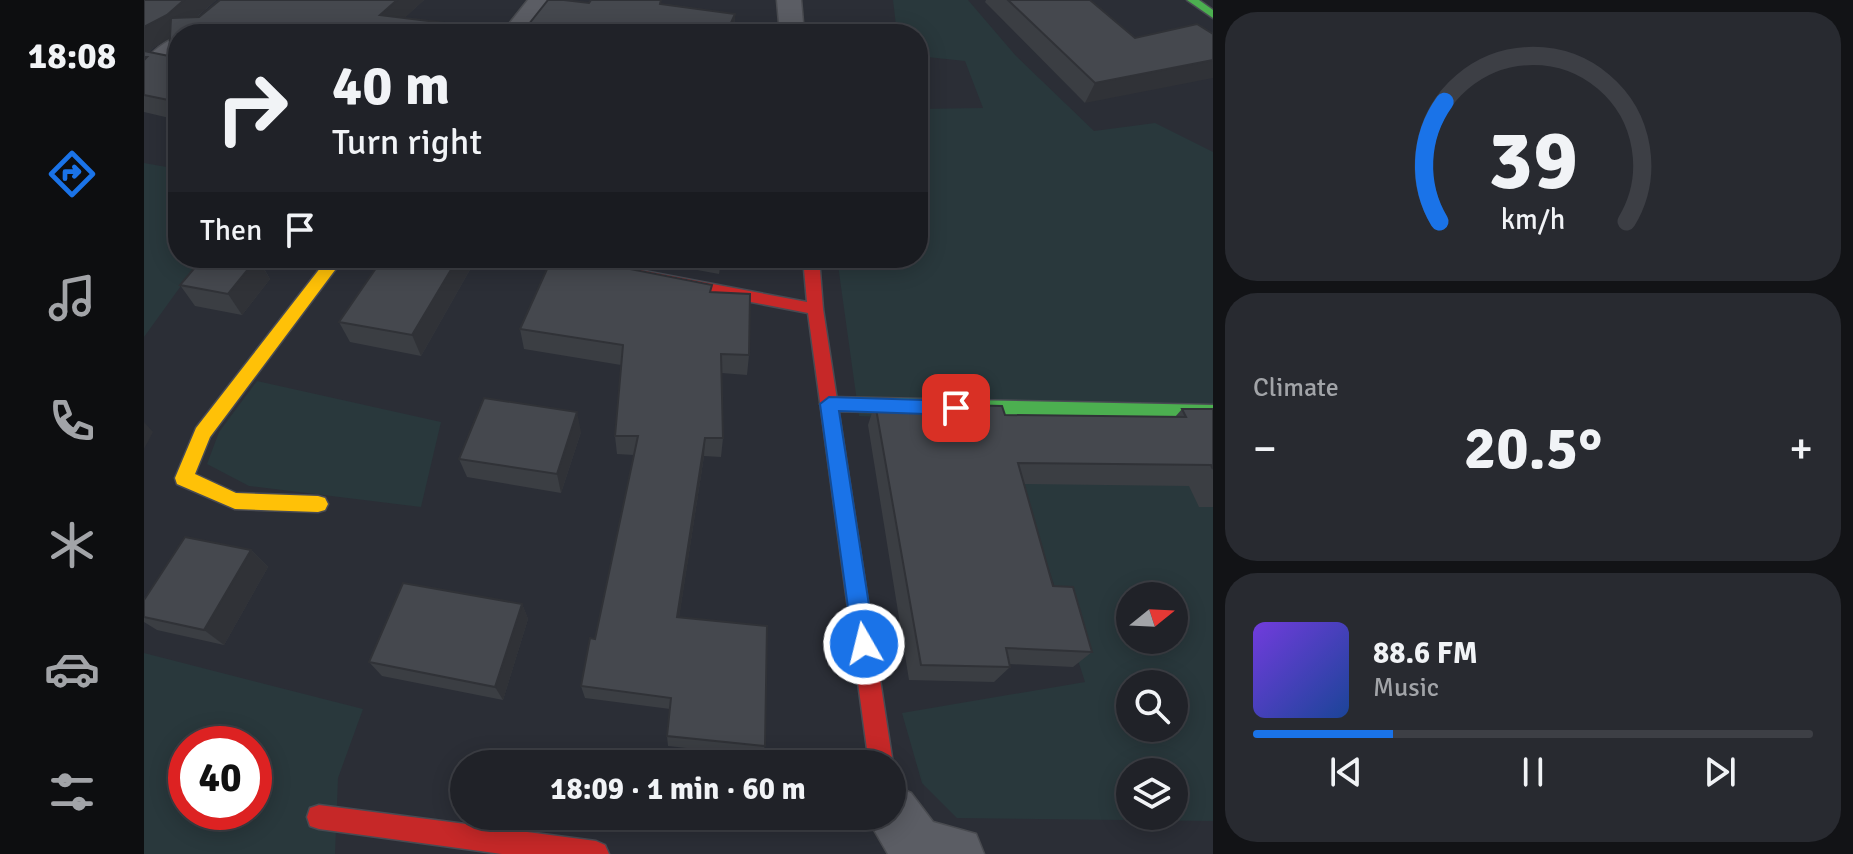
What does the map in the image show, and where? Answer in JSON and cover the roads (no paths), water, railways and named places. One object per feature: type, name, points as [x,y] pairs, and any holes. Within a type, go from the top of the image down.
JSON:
[{"type":"street","points":[[521,24],[541,0]]},
{"type":"street","points":[[789,0],[791,24]]},
{"type":"street","points":[[1192,0],[1213,15]]},
{"type":"street","points":[[168,53],[157,62],[168,64]]},
{"type":"street","points":[[318,504],[235,501],[184,478],[202,433],[328,268]]},
{"type":"street","points":[[601,268],[815,309]]},
{"type":"street","points":[[812,268],[815,309],[879,750]]},
{"type":"street","points":[[829,404],[1213,412]]},
{"type":"street","points":[[319,817],[596,854]]}]
